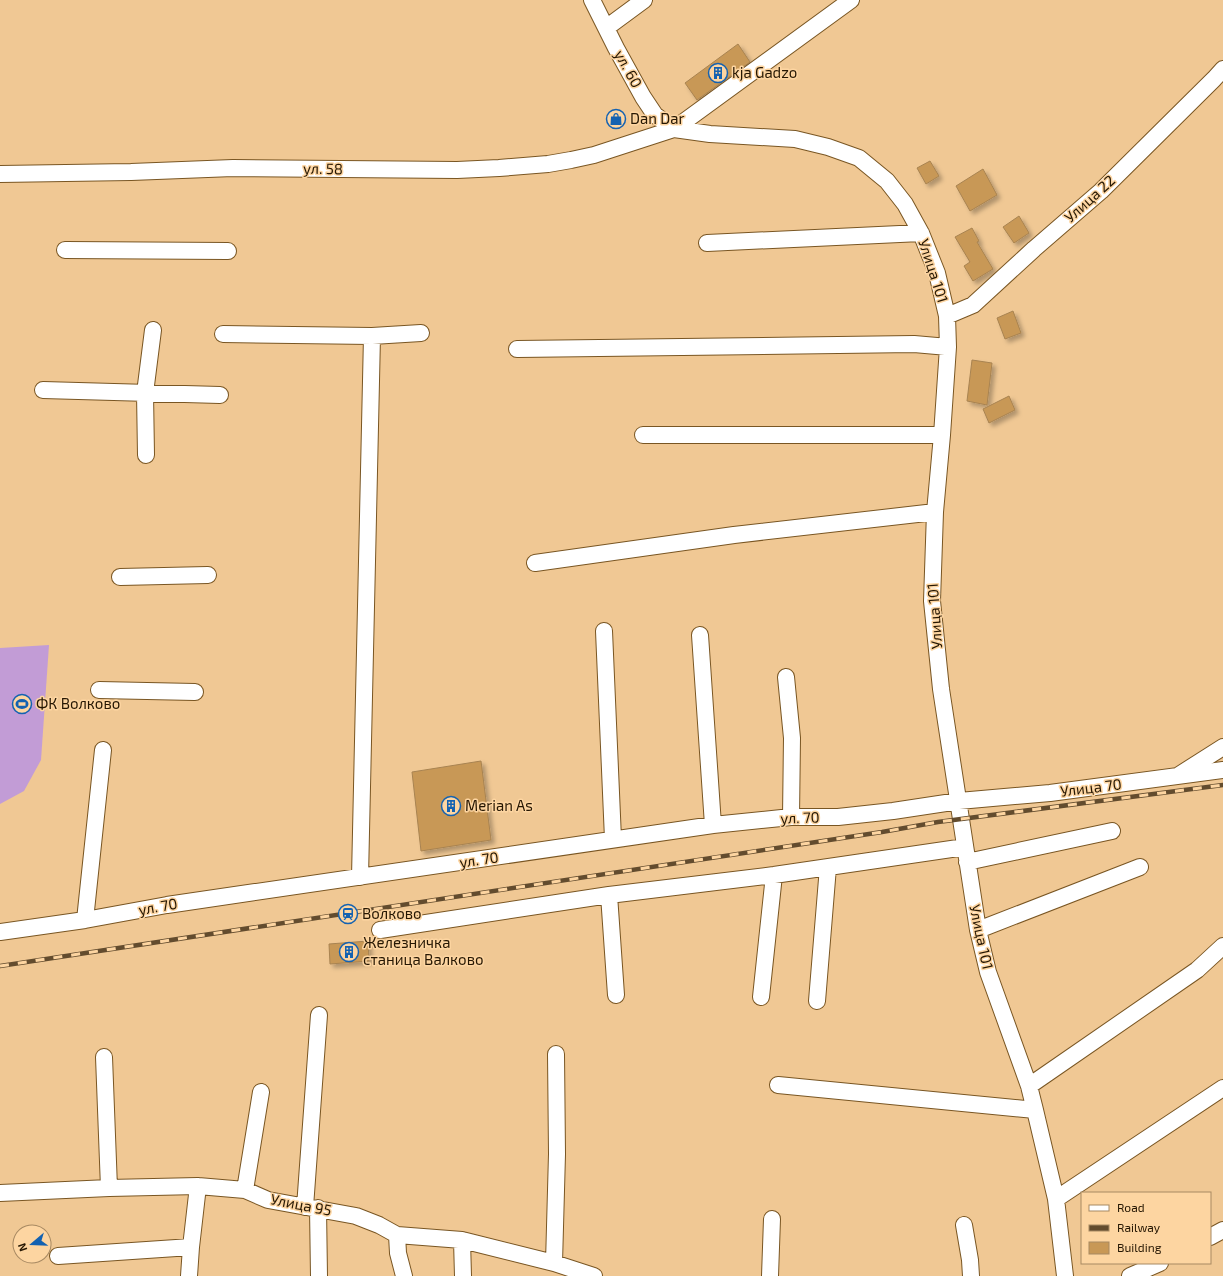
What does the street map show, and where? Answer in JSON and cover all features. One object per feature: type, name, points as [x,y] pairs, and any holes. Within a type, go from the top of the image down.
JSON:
[{"type":"street","name":"ул. 60","points":[[592,0],[643,97],[655,114],[674,129]]},
{"type":"street","points":[[606,28],[644,0]]},
{"type":"street","points":[[674,129],[851,0]]},
{"type":"street","name":"Улица 22","points":[[947,316],[973,305],[1034,249],[1101,191],[1223,69]]},
{"type":"street","name":"ул. 58","points":[[0,174],[131,172],[233,168],[457,170],[499,168],[548,164],[594,155],[674,129]]},
{"type":"street","name":"Улица 101","points":[[674,129],[710,134],[795,139],[828,147],[859,158],[887,181],[905,204],[921,233],[937,273],[947,316],[948,347],[935,512],[932,601],[941,689],[978,930],[988,972],[1029,1086],[1056,1199],[1065,1276]]},
{"type":"street","points":[[707,243],[921,233]]},
{"type":"street","points":[[65,250],[228,252]]},
{"type":"street","points":[[146,455],[145,393],[153,330]]},
{"type":"street","points":[[223,334],[372,336],[421,333]]},
{"type":"street","points":[[360,877],[372,336]]},
{"type":"street","points":[[517,349],[914,344],[948,347]]},
{"type":"street","points":[[43,390],[220,395]]},
{"type":"street","points":[[643,435],[942,435]]},
{"type":"street","points":[[535,563],[734,534],[935,512]]},
{"type":"street","points":[[120,577],[208,575]]},
{"type":"street","points":[[604,631],[613,839]]},
{"type":"street","points":[[700,635],[713,825]]},
{"type":"street","points":[[786,677],[792,738],[791,817]]},
{"type":"street","points":[[99,690],[195,692]]},
{"type":"street","points":[[1174,778],[1223,746]]},
{"type":"street","points":[[85,920],[102,750]]},
{"type":"street","name":"Улица 70","points":[[959,801],[1050,793],[1174,778],[1223,770]]},
{"type":"street","name":"ул. 70","points":[[0,932],[85,920],[167,905],[504,857],[613,839],[713,825],[791,817],[838,817],[959,801]]},
{"type":"street","points":[[380,930],[609,894],[774,875],[828,867],[966,855],[1112,831]]},
{"type":"street","points":[[817,1001],[828,867]]},
{"type":"street","points":[[978,930],[1140,867]]},
{"type":"street","points":[[761,997],[774,875]]},
{"type":"street","points":[[609,894],[616,995]]},
{"type":"street","points":[[1029,1086],[1196,970],[1223,946]]},
{"type":"street","points":[[319,1276],[312,1207],[320,1015]]},
{"type":"street","points":[[554,1263],[557,1154],[556,1054]]},
{"type":"street","points":[[104,1057],[109,1188]]},
{"type":"street","points":[[778,1085],[1035,1110]]},
{"type":"street","points":[[1056,1199],[1223,1088]]},
{"type":"street","points":[[245,1190],[261,1092]]},
{"type":"street","points":[[189,1276],[198,1186]]},
{"type":"street","name":"Улица 95","points":[[0,1193],[198,1186],[245,1190],[268,1200],[356,1216],[379,1225],[397,1235],[462,1240],[554,1263],[594,1276]]},
{"type":"street","points":[[770,1276],[772,1220]]},
{"type":"street","points":[[964,1225],[971,1276]]},
{"type":"street","points":[[1211,1236],[1223,1230]]},
{"type":"street","points":[[397,1235],[398,1253],[404,1276]]},
{"type":"street","points":[[462,1240],[463,1276]]},
{"type":"street","points":[[58,1256],[191,1247]]},
{"type":"street","points":[[1130,1276],[1158,1264]]},
{"type":"shaded area","name":"ФК Волково","points":[[49,645],[41,760],[24,791],[0,804],[0,648]]},
{"type":"building","name":"kja Gadzo","points":[[738,44],[750,62],[697,100],[685,83]]},
{"type":"building","points":[[930,161],[939,176],[926,184],[917,168]]},
{"type":"building","points":[[983,169],[997,195],[970,211],[956,186]]},
{"type":"building","points":[[1019,216],[1029,233],[1014,243],[1003,227]]},
{"type":"building","points":[[972,228],[979,241],[977,242],[993,269],[973,281],[964,266],[970,262],[955,237]]},
{"type":"building","points":[[1013,311],[1021,333],[1005,339],[997,318]]},
{"type":"building","points":[[972,360],[992,363],[987,405],[967,401]]},
{"type":"building","points":[[1009,396],[1015,410],[989,423],[983,409]]},
{"type":"building","name":"Merian As","points":[[481,761],[491,840],[421,851],[412,772]]},
{"type":"building","name":"Железничка станица Валково","points":[[368,941],[369,961],[330,964],[329,944]]},
{"type":"railway","points":[[0,966],[882,832],[938,822],[1223,785]]},
{"type":"place","name":"kja Gadzo","points":[[718,73]]},
{"type":"place","name":"Dan Dar","points":[[616,119]]},
{"type":"place","name":"ФК Волково","points":[[22,704]]},
{"type":"place","name":"Merian As","points":[[451,806]]},
{"type":"place","name":"Волково","points":[[348,914]]},
{"type":"place","name":"Железничка станица Валково","points":[[349,952]]}]
